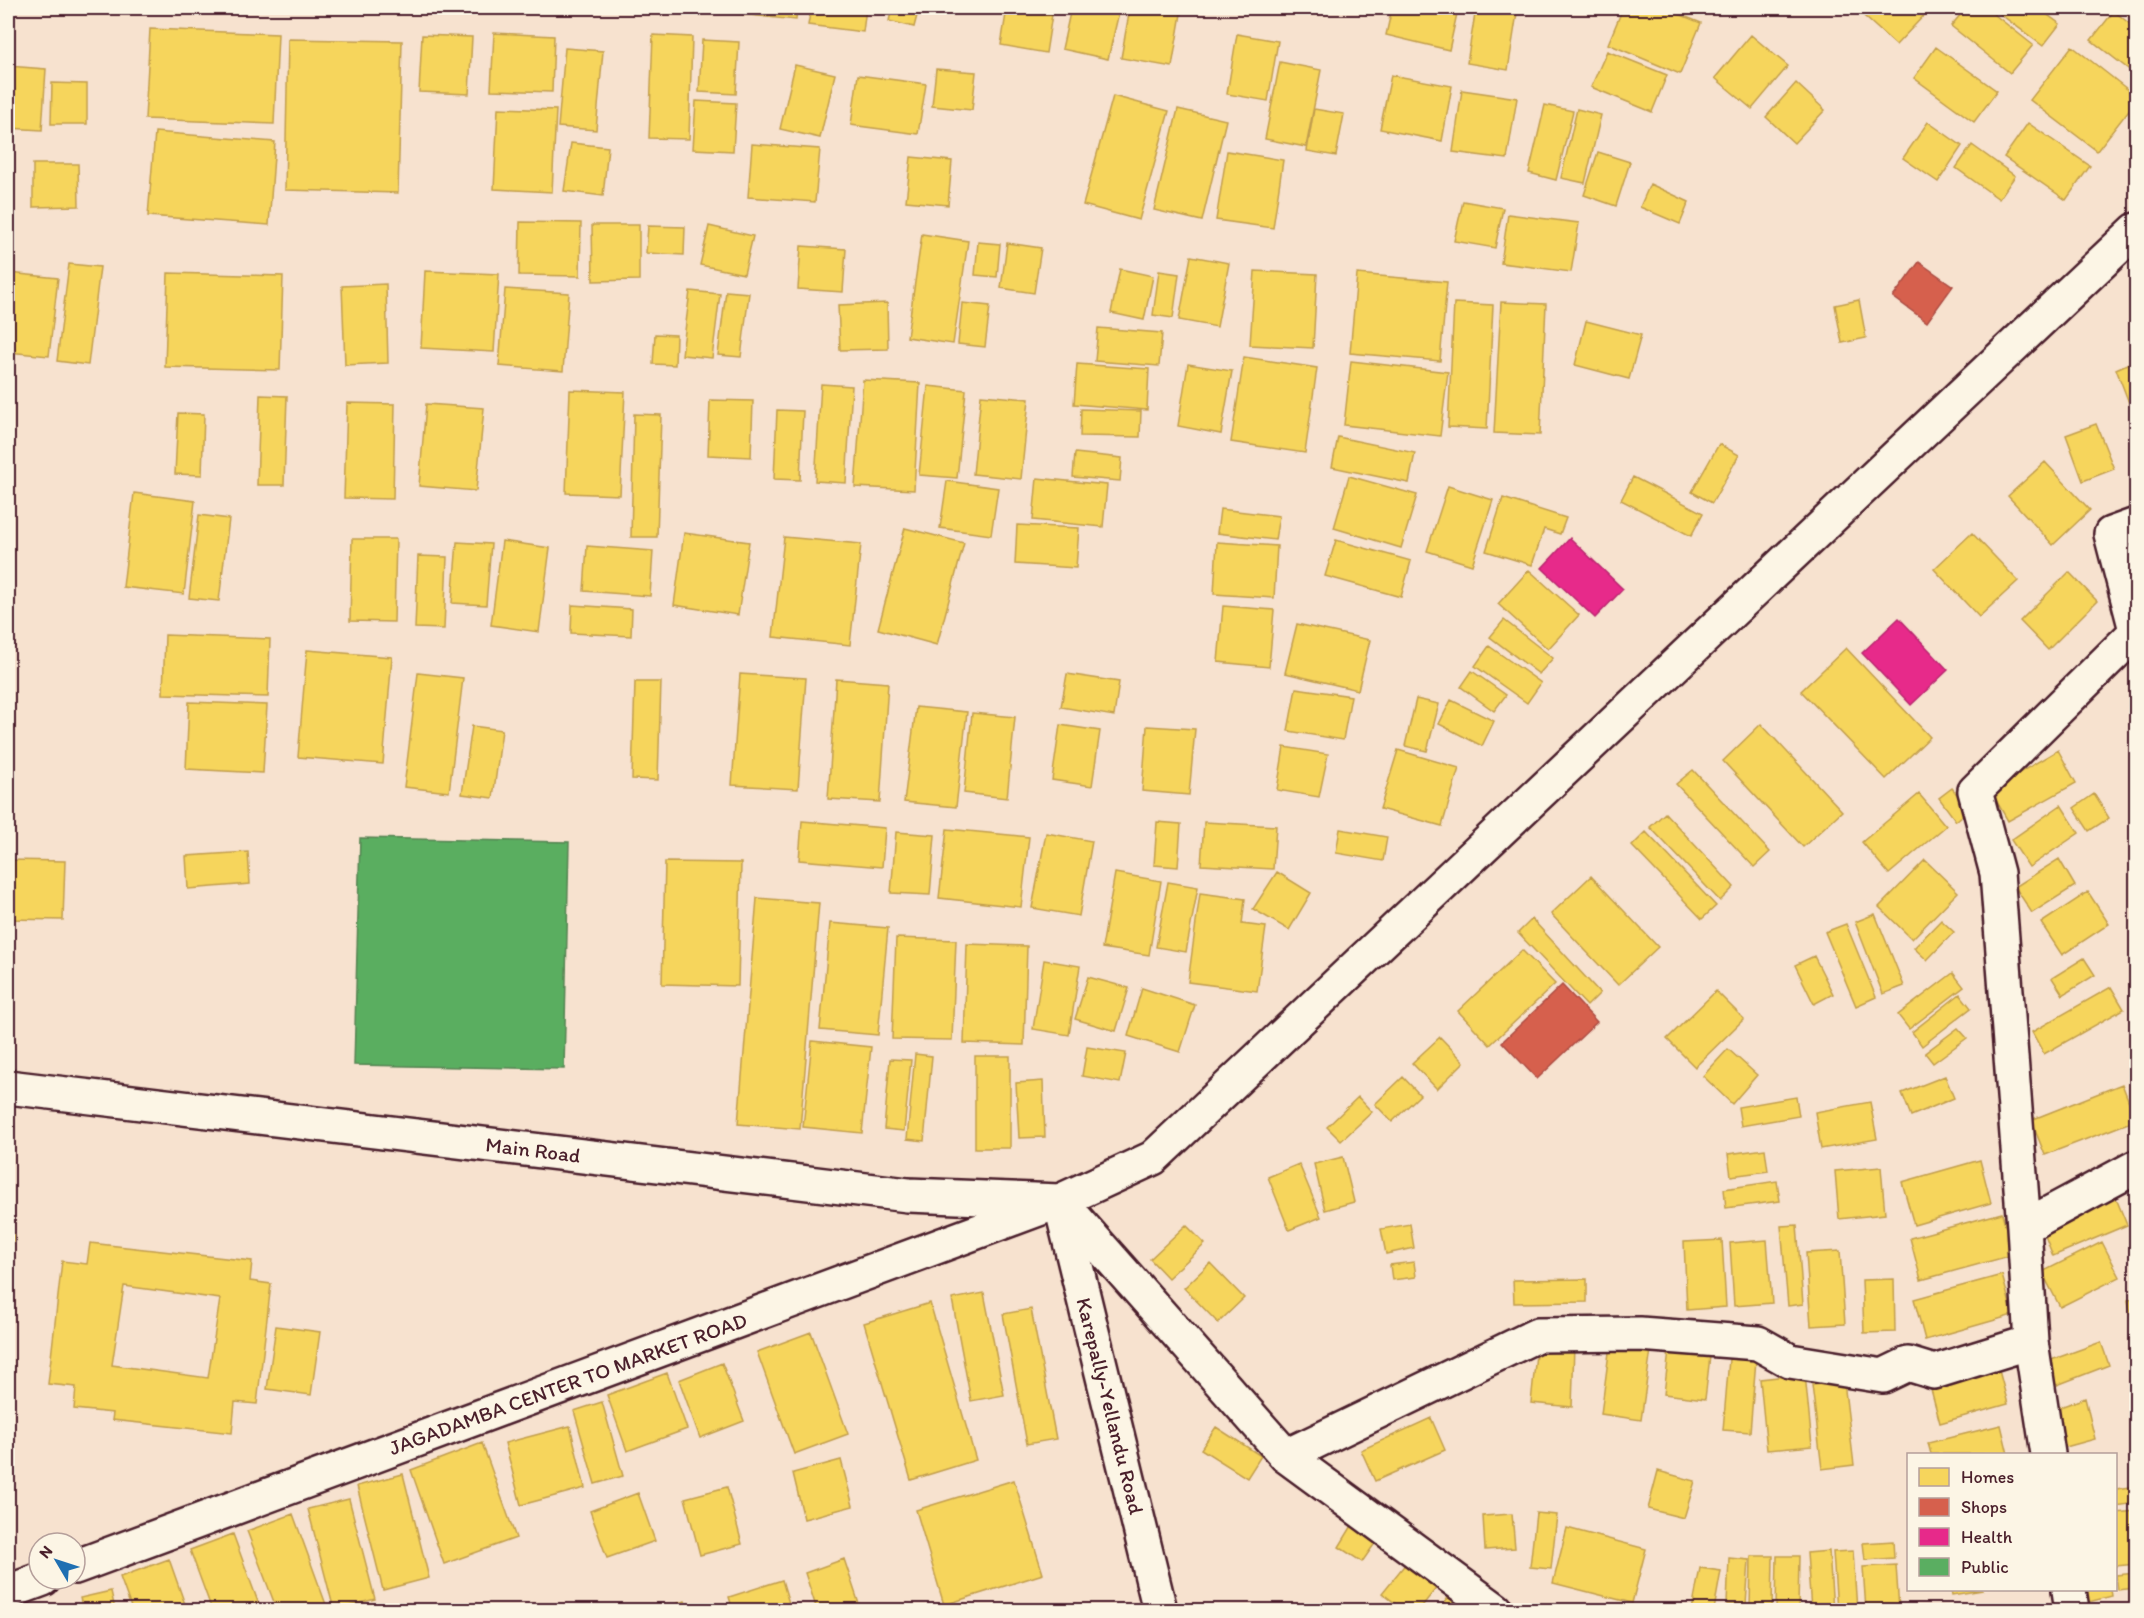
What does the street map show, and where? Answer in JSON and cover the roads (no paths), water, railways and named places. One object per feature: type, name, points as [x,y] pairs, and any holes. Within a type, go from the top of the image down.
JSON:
[{"type":"main road","name":"JAGADAMBA CENTER TO MARKET ROAD","points":[[87,1563],[1060,1201],[1153,1158],[2136,230]]},
{"type":"main road","points":[[2048,1453],[2031,1342],[2025,1227],[1997,873],[1975,791],[2136,631],[2111,534],[2136,525]]},
{"type":"main road","name":"Main Road","points":[[8,1087],[908,1194],[1060,1201]]},
{"type":"main road","points":[[2025,1227],[2136,1167]]},
{"type":"main road","points":[[1060,1201],[1286,1456],[1496,1611]]},
{"type":"main road","name":"Karepally-Yellandu Road","points":[[1060,1201],[1160,1611]]},
{"type":"main road","points":[[1286,1456],[1537,1335],[1640,1334],[1758,1343],[1790,1361],[1883,1376],[1908,1364],[1934,1372],[2031,1342]]},
{"type":"main road","points":[[8,1592],[27,1585]]},
{"type":"main road","points":[[2069,1591],[2072,1611]]}]
